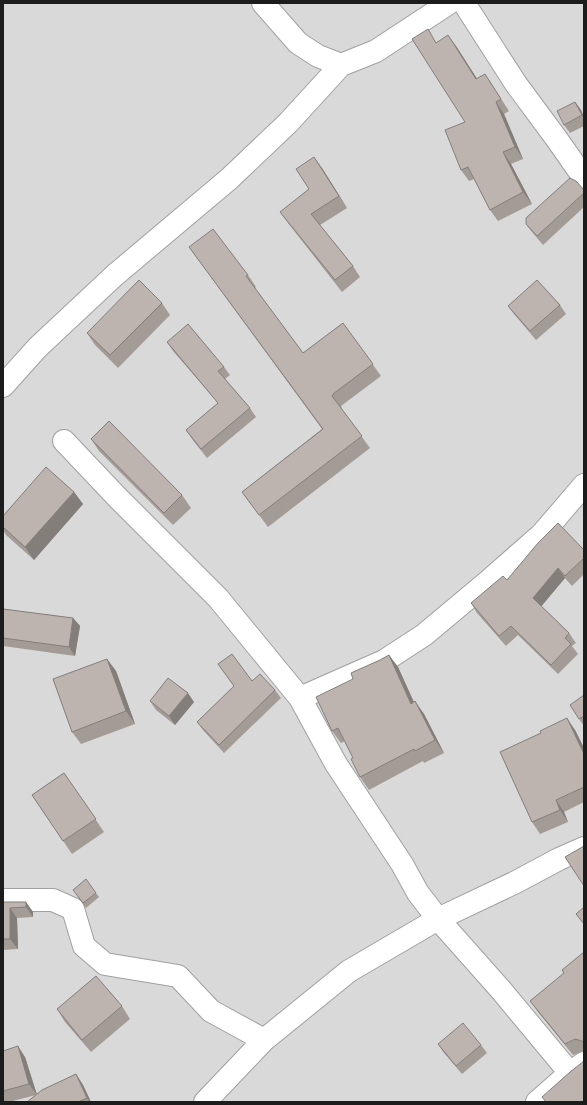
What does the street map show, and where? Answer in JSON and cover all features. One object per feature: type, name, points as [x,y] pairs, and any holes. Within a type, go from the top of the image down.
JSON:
[{"type":"street","points":[[263,3],[298,43],[318,56],[341,65]]},
{"type":"street","points":[[3,386],[38,347],[115,275],[229,179],[288,123],[341,65],[376,51],[449,3]]},
{"type":"street","points":[[464,3],[516,84],[584,178]]},
{"type":"street","points":[[64,441],[117,497],[218,598],[300,698],[336,764],[402,864],[418,893],[438,919],[501,990],[577,1068],[537,1102]]},
{"type":"street","points":[[300,698],[384,661],[424,635],[542,534],[584,485]]},
{"type":"street","points":[[205,1102],[264,1040],[349,971],[438,919],[584,848]]},
{"type":"street","points":[[3,900],[53,900],[73,909],[84,946],[105,964],[178,976],[211,1011],[264,1040]]},
{"type":"shaded area","points":[[3,3],[584,3],[584,1102],[3,1102]]},
{"type":"building","points":[[428,29],[436,43],[448,35],[476,79],[485,74],[501,99],[496,102],[515,147],[503,152],[523,192],[490,210],[468,167],[461,170],[445,130],[465,122],[412,39]]},
{"type":"building","points":[[575,102],[582,115],[564,125],[557,111]]},
{"type":"building","points":[[314,157],[339,196],[311,214],[353,266],[335,280],[280,212],[309,189],[296,169]]},
{"type":"building","points":[[570,178],[576,181],[584,190],[584,193],[537,236],[526,224],[526,218]]},
{"type":"building","points":[[213,229],[248,275],[246,276],[303,353],[343,323],[373,364],[332,396],[362,436],[259,515],[242,492],[323,429],[189,247]]},
{"type":"building","points":[[139,280],[162,303],[110,355],[87,333]]},
{"type":"building","points":[[537,280],[560,305],[530,331],[508,306]]},
{"type":"building","points":[[188,324],[224,367],[218,371],[250,408],[201,449],[186,430],[218,403],[167,342]]},
{"type":"building","points":[[109,421],[182,495],[164,513],[91,439]]},
{"type":"building","points":[[46,467],[74,492],[25,547],[3,527],[3,516]]},
{"type":"building","points":[[558,523],[584,550],[584,558],[565,576],[558,568],[533,598],[569,633],[565,638],[571,644],[551,665],[511,626],[499,636],[471,603],[503,576],[507,580],[538,543]]},
{"type":"building","points":[[3,609],[73,618],[69,647],[3,638]]},
{"type":"building","points":[[232,654],[252,681],[260,674],[275,690],[219,745],[197,722],[234,686],[218,664]]},
{"type":"building","points":[[389,655],[411,704],[415,701],[435,740],[415,751],[414,749],[360,777],[351,759],[353,758],[338,728],[332,731],[316,697],[353,679],[351,673]]},
{"type":"building","points":[[107,659],[126,711],[72,732],[53,679]]},
{"type":"building","points":[[168,678],[188,693],[169,716],[150,701]]},
{"type":"building","points":[[584,695],[584,716],[579,719],[570,705]]},
{"type":"building","points":[[567,718],[584,754],[584,787],[556,800],[560,810],[532,822],[500,752],[541,733],[540,731]]},
{"type":"building","points":[[64,773],[96,819],[63,841],[32,795]]},
{"type":"building","points":[[584,846],[584,886],[565,857]]},
{"type":"building","points":[[86,879],[96,893],[83,903],[73,890]]},
{"type":"building","points":[[3,902],[26,902],[26,907],[10,908],[10,939],[3,939]]},
{"type":"building","points":[[584,907],[584,924],[576,914]]},
{"type":"building","points":[[584,952],[584,1043],[575,1039],[565,1044],[530,1001],[564,973],[562,970]]},
{"type":"building","points":[[96,976],[122,1006],[82,1040],[57,1009]]},
{"type":"building","points":[[463,1023],[481,1045],[456,1066],[438,1044]]},
{"type":"building","points":[[18,1046],[29,1084],[3,1091],[3,1051]]},
{"type":"building","points":[[584,1061],[584,1102],[546,1102],[542,1097]]},
{"type":"building","points":[[76,1074],[87,1098],[78,1102],[27,1102],[42,1090]]}]
